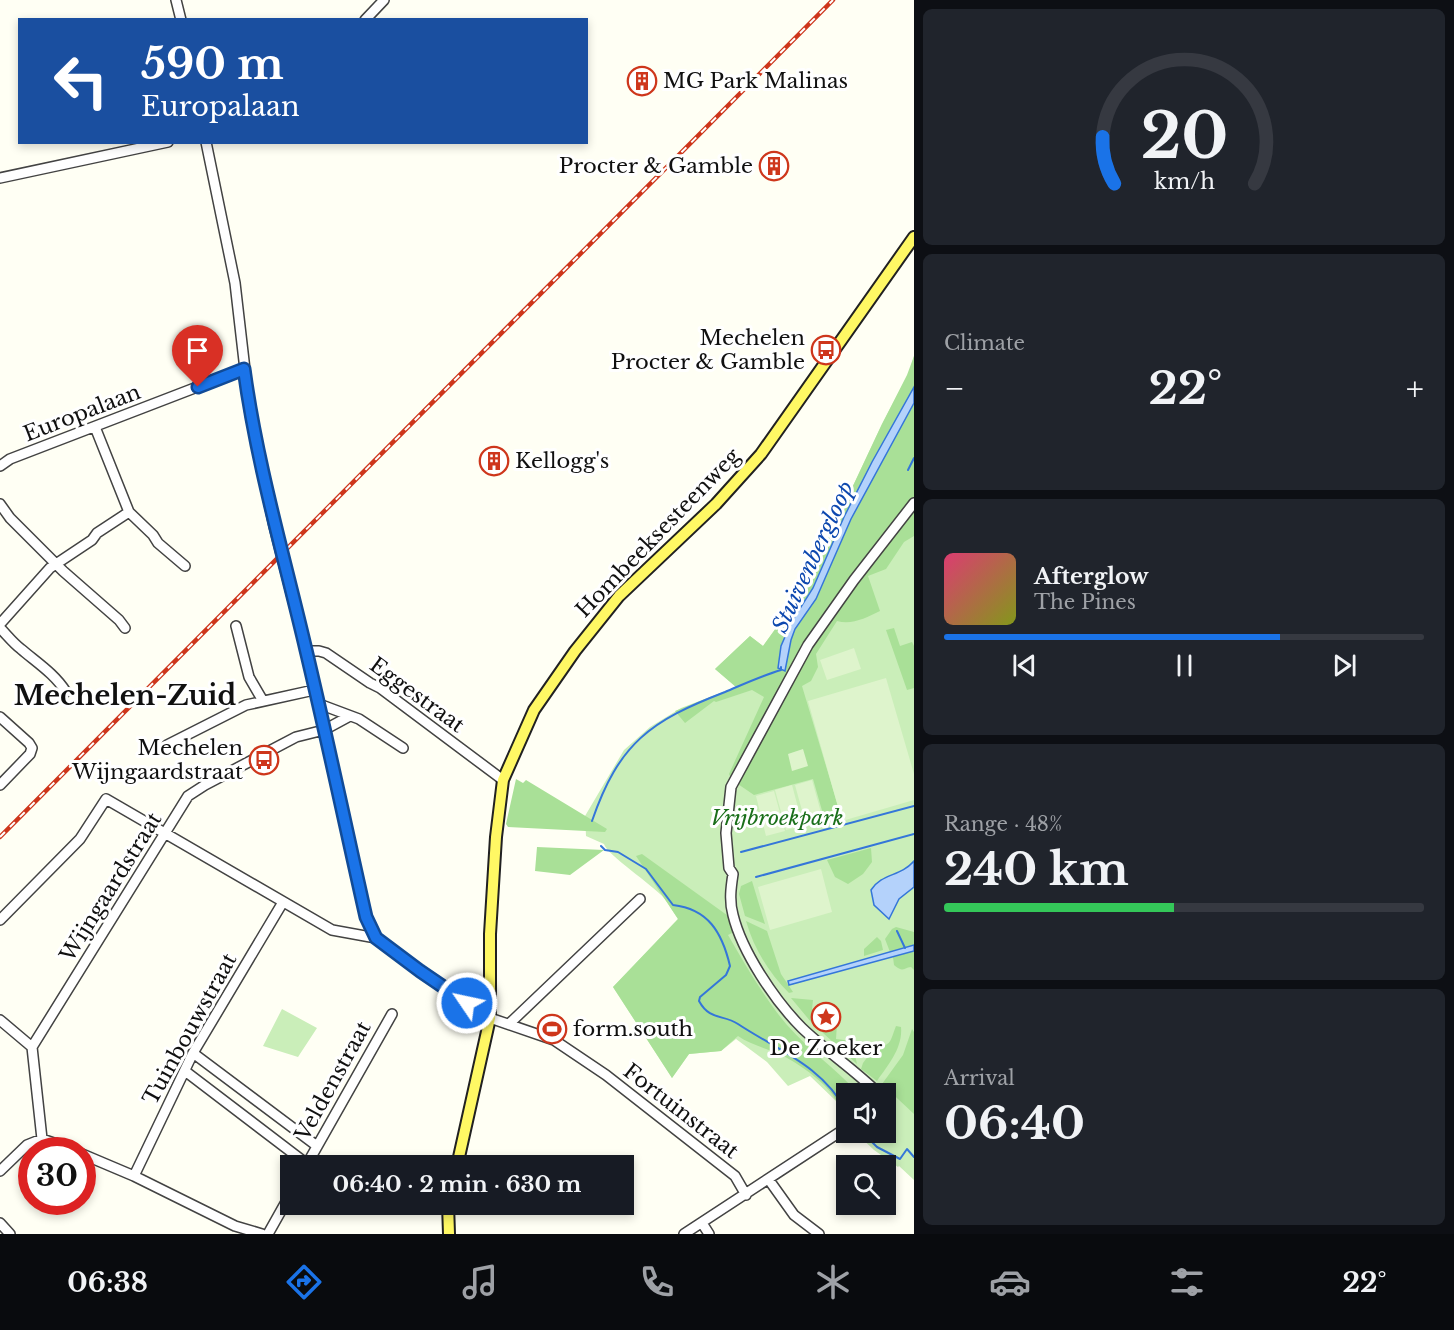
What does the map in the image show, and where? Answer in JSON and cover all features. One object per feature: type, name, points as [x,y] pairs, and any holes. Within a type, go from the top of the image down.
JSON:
[{"type":"main road","name":"Hombeeksesteenweg","points":[[459,1155],[490,1018],[490,934],[496,837],[503,780],[534,710],[575,651],[619,596],[716,504],[761,454],[914,237]]},
{"type":"main road","points":[[448,1215],[449,1234]]},
{"type":"street","points":[[177,0],[181,18]]},
{"type":"street","points":[[367,18],[384,0]]},
{"type":"street","points":[[0,178],[159,144]]},
{"type":"street","points":[[206,144],[235,283],[250,412],[272,519],[319,704],[366,917],[376,938]]},
{"type":"street","name":"Europalaan","points":[[0,466],[10,459],[244,369]]},
{"type":"street","points":[[94,427],[129,512],[153,535],[158,543],[184,566]]},
{"type":"street","points":[[866,1083],[802,1028],[782,1005],[759,971],[745,946],[733,915],[730,892],[732,874],[729,868],[726,833],[731,787],[808,645],[854,580],[914,503]]},
{"type":"street","points":[[0,504],[10,518],[125,628]]},
{"type":"street","points":[[0,624],[25,597],[28,590],[57,563],[129,512]]},
{"type":"street","points":[[236,626],[249,677],[263,701]]},
{"type":"street","points":[[0,628],[22,651],[30,655],[46,670],[66,692]]},
{"type":"street","name":"Eggestraat","points":[[306,651],[326,652],[380,688],[503,780]]},
{"type":"street","points":[[167,745],[246,705],[314,690]]},
{"type":"street","points":[[319,704],[348,717],[359,719],[403,748]]},
{"type":"street","points":[[0,717],[32,748],[30,754],[0,785]]},
{"type":"street","name":"Wijngaardstraat","points":[[32,1047],[189,796],[205,785],[296,737],[324,730],[348,717]]},
{"type":"street","points":[[0,921],[80,839],[106,799],[332,930],[376,938]]},
{"type":"street","points":[[509,1023],[640,899]]},
{"type":"street","name":"Tuinbouwstraat","points":[[134,1176],[193,1053],[283,902]]},
{"type":"street","name":"Fortuinstraat","points":[[376,938],[490,1018],[554,1040],[606,1075],[735,1176],[747,1195]]},
{"type":"street","name":"Veldenstraat","points":[[312,1155],[392,1014]]},
{"type":"street","points":[[0,1020],[32,1047],[42,1137]]},
{"type":"street","points":[[193,1053],[317,1146]]},
{"type":"street","points":[[184,1071],[294,1155]]},
{"type":"street","points":[[684,1234],[836,1135]]},
{"type":"street","points":[[0,1171],[18,1154]]},
{"type":"street","points":[[96,1160],[235,1226],[262,1234]]},
{"type":"street","points":[[769,1180],[794,1215],[819,1234]]},
{"type":"street","points":[[268,1234],[280,1213]]},
{"type":"street","points":[[0,1223],[10,1234]]},
{"type":"street","points":[[702,1223],[709,1234]]},
{"type":"green space","name":"Vrijbroekpark","points":[[914,356],[914,1180],[896,1166],[896,1155],[881,1155],[867,1143],[896,1143],[896,1083],[836,1083],[836,1101],[810,1076],[788,1086],[767,1062],[736,1039],[721,1051],[689,1054],[672,1078],[613,987],[678,919],[658,892],[613,855],[604,844],[586,836],[585,816],[624,750],[650,727],[681,708],[736,687],[715,669],[750,636],[763,646],[789,610],[814,569],[882,424],[910,371]]},
{"type":"green space","points":[[914,356],[914,536],[904,542],[886,569],[868,576],[880,611],[854,621],[837,621],[816,654],[818,667],[811,681],[802,686],[841,816],[825,821],[813,779],[754,795],[732,780],[729,774],[764,697],[752,690],[714,701],[685,723],[675,711],[736,687],[715,669],[750,636],[763,646],[789,610],[814,569]]},
{"type":"green space","points":[[894,628],[900,646],[912,642],[914,646],[914,688],[907,690],[886,630]]},
{"type":"green space","points":[[854,648],[861,669],[827,680],[820,660]]},
{"type":"green space","points":[[886,678],[914,774],[914,800],[842,821],[808,701]]},
{"type":"green space","points":[[803,749],[808,766],[792,771],[788,754]]},
{"type":"green space","points":[[516,779],[523,783],[526,780],[607,829],[605,832],[508,827],[506,824]]},
{"type":"green space","points":[[812,780],[823,820],[806,825],[795,785]]},
{"type":"green space","points":[[792,785],[803,826],[786,830],[775,790]]},
{"type":"green space","points":[[774,791],[785,831],[766,836],[756,796]]},
{"type":"green space","points":[[537,847],[604,850],[570,875],[535,871]]},
{"type":"green space","points":[[871,848],[872,862],[863,874],[848,884],[835,877],[827,860]]},
{"type":"green space","points":[[642,854],[731,918],[736,931],[728,935],[771,1004],[795,1034],[848,1083],[836,1083],[836,1100],[820,1081],[804,1069],[773,1051],[738,1036],[721,1051],[689,1054],[672,1078],[613,987],[678,919],[636,856]]},
{"type":"green space","points":[[821,869],[832,912],[770,930],[758,887]]},
{"type":"green space","points":[[752,881],[765,924],[745,916],[739,894],[741,886]]},
{"type":"green space","points":[[746,921],[767,931],[781,974],[793,992],[789,993],[769,969],[753,941]]},
{"type":"green space","points":[[896,927],[914,932],[914,945],[890,952],[885,939]]},
{"type":"green space","points":[[877,937],[881,941],[883,950],[864,956],[864,949]]},
{"type":"green space","points":[[914,951],[914,970],[911,967],[902,969],[894,965],[893,957]]},
{"type":"green space","points":[[791,998],[813,1000],[812,1009],[823,1020],[833,1020],[837,1024],[836,1039],[852,1041],[857,1064],[811,1022]]},
{"type":"green space","points":[[282,1009],[317,1028],[298,1057],[263,1046]]},
{"type":"green space","points":[[896,1026],[901,1027],[900,1042],[894,1056],[877,1081],[861,1069],[863,1063],[875,1047],[890,1042]]},
{"type":"green space","points":[[912,1029],[914,1032],[914,1114],[896,1097],[896,1083],[883,1083],[903,1055]]},
{"type":"water","points":[[914,387],[914,403],[851,519],[816,599],[795,629],[785,671],[778,668],[781,646],[792,621],[813,588],[844,517]]},
{"type":"water","points":[[914,861],[914,887],[899,899],[889,919],[874,905],[871,890],[880,881],[903,870]]},
{"type":"water","points":[[914,945],[914,951],[789,985],[788,981]]},
{"type":"waterway","points":[[908,470],[914,458]]},
{"type":"waterway","name":"Stuivenbergloop","points":[[592,821],[602,794],[614,772],[641,738],[676,713],[781,670],[781,667]]},
{"type":"waterway","points":[[741,852],[914,806]]},
{"type":"waterway","points":[[756,877],[914,834]]},
{"type":"waterway","name":"Stuivenbergloop","points":[[601,846],[605,850],[618,852],[646,869],[673,905],[696,911],[712,924],[718,933],[730,966],[726,975],[700,997],[699,1001],[703,1007],[712,1014],[738,1024],[798,1060],[825,1082],[836,1095]]},
{"type":"waterway","points":[[897,931],[905,948]]},
{"type":"waterway","name":"Stuivenbergloop","points":[[873,1143],[900,1159],[907,1149],[914,1157]]},
{"type":"railway","points":[[0,837],[833,0]]},
{"type":"place","name":"MG Park Malinas","points":[[642,81]]},
{"type":"place","name":"Procter & Gamble","points":[[774,166]]},
{"type":"place","name":"Mechelen Procter & Gamble","points":[[826,350]]},
{"type":"place","name":"Kellogg's","points":[[494,461]]},
{"type":"place","name":"Mechelen Wijngaardstraat","points":[[264,760]]},
{"type":"place","name":"De Zoeker","points":[[826,1017]]},
{"type":"place","name":"form.south","points":[[552,1029]]},
{"type":"district","name":"Mechelen-Zuid","points":[[125,695]]},
{"type":"route","points":[[198,387],[244,369],[250,412],[272,519],[319,704],[366,917],[376,938],[467,1003]]}]
